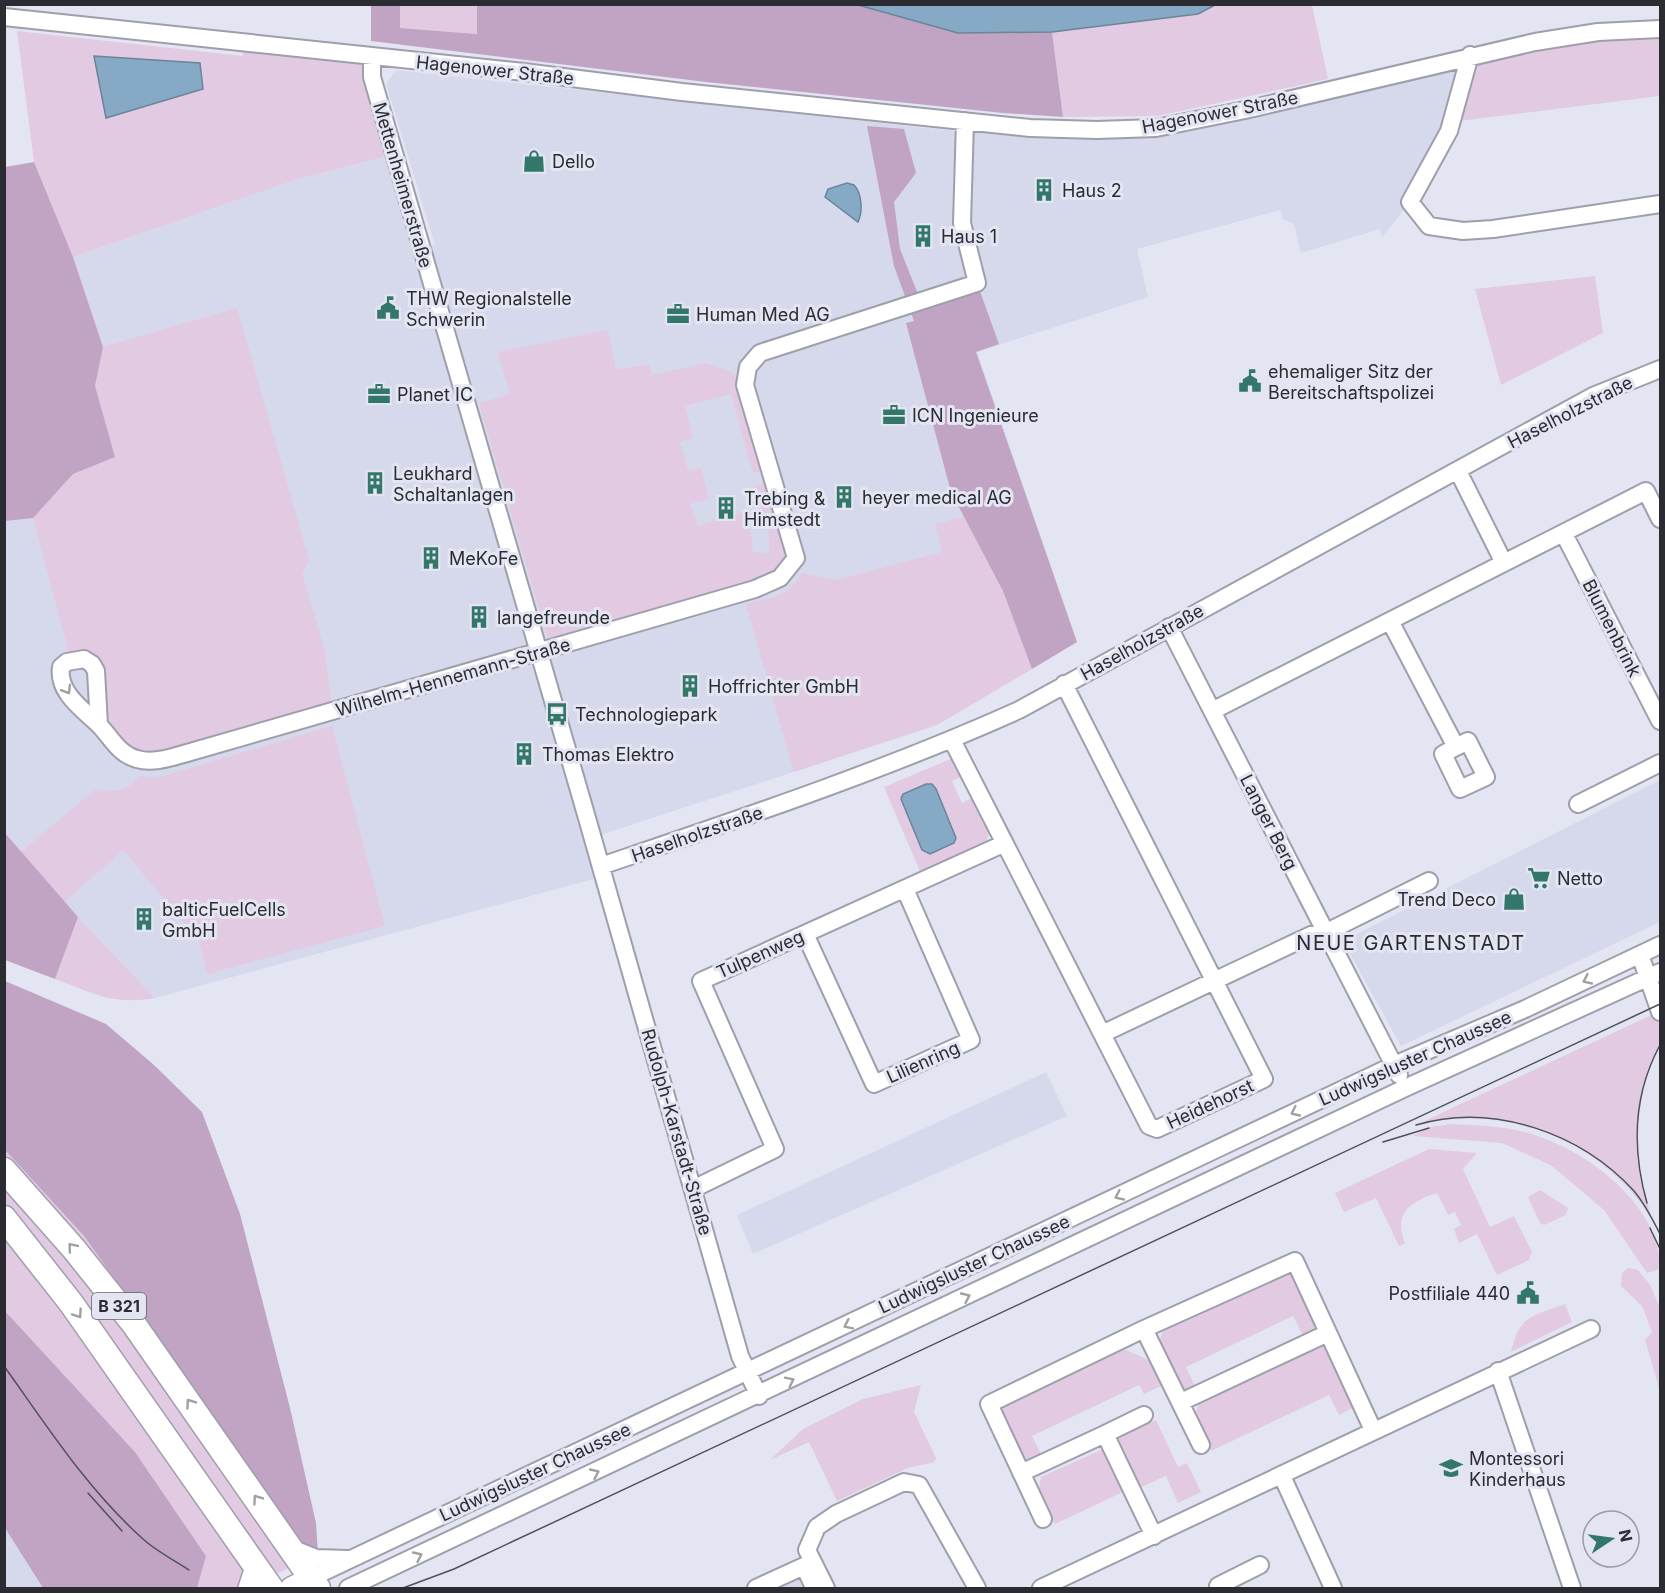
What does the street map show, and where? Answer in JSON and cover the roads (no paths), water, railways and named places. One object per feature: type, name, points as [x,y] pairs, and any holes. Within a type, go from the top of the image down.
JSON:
[{"type":"highway","name":"B 321","points":[[4,1170],[74,1249],[133,1323],[290,1547],[307,1585]]},
{"type":"highway","name":"B 321","points":[[4,1218],[71,1303],[252,1578],[272,1588]]},
{"type":"street","name":"Hagenower Straße","points":[[4,16],[1041,129],[1097,130],[1156,128],[1256,107],[1470,55],[1598,32],[1660,28]]},
{"type":"street","points":[[1470,55],[1449,131],[1410,202],[1429,226],[1463,231],[1493,229],[1660,204]]},
{"type":"street","name":"Mettenheimerstraße","points":[[372,57],[372,77],[601,866]]},
{"type":"street","name":"Wilhelm-Hennemann-Straße","points":[[99,725],[113,744],[130,756],[139,760],[167,758],[755,589],[780,578],[796,558],[745,385],[748,367],[760,353],[977,283],[962,223],[965,121]]},
{"type":"street","name":"Haselholzstraße","points":[[601,866],[807,797],[952,740],[1019,710],[1593,396],[1660,369]]},
{"type":"street","points":[[1458,471],[1504,563]]},
{"type":"street","points":[[1212,711],[1646,491],[1660,519]]},
{"type":"street","name":"Blumenbrink","points":[[1564,534],[1660,721]]},
{"type":"street","points":[[1390,621],[1456,747]]},
{"type":"street","name":"Langer Berg","points":[[1169,627],[1406,1088]]},
{"type":"street","name":"Heidehorst","points":[[1003,844],[1149,1126],[1157,1129],[1264,1079],[1064,684]]},
{"type":"street","points":[[952,740],[1003,844]]},
{"type":"street","points":[[1578,804],[1660,763]]},
{"type":"street","name":"Tulpenweg","points":[[693,1189],[775,1149],[701,981],[1003,844]]},
{"type":"street","name":"Rudolph-Karstadt-Straße","points":[[601,866],[740,1356],[759,1396]]},
{"type":"street","points":[[1102,1034],[1311,935],[1325,933],[1429,881]]},
{"type":"street","name":"Lilienring","points":[[805,934],[874,1084],[971,1040],[905,889]]},
{"type":"street","name":"Ludwigsluster Chaussee","points":[[307,1585],[354,1558],[1394,1065],[1660,945]]},
{"type":"street","points":[[1640,955],[1654,975],[1660,1012]]},
{"type":"street","name":"Ludwigsluster Chaussee","points":[[348,1588],[362,1585],[1406,1088],[1654,975]]},
{"type":"street","points":[[1043,1519],[989,1404],[1144,1329],[1295,1261],[1373,1430]]},
{"type":"street","points":[[1144,1329],[1200,1445]]},
{"type":"street","points":[[1041,1588],[1591,1329]]},
{"type":"street","points":[[1181,1402],[1328,1333]]},
{"type":"street","points":[[1498,1371],[1572,1588]]},
{"type":"street","points":[[1021,1473],[1144,1415]]},
{"type":"street","points":[[1106,1434],[1154,1536]]},
{"type":"street","points":[[1282,1476],[1333,1588]]},
{"type":"street","points":[[826,1588],[807,1550],[817,1527],[836,1514],[904,1482],[919,1485],[977,1588]]},
{"type":"street","points":[[290,1547],[316,1558],[354,1558]]},
{"type":"street","points":[[756,1588],[804,1566],[815,1588]]},
{"type":"street","points":[[1217,1588],[1260,1566]]},
{"type":"water","points":[[858,5],[1215,5],[1198,14],[1052,32],[958,33]]},
{"type":"water","points":[[94,56],[200,63],[203,89],[106,118]]},
{"type":"water","points":[[847,183],[857,188],[860,198],[861,213],[858,222],[825,197],[828,189]]},
{"type":"water","points":[[926,784],[932,784],[936,789],[956,838],[954,843],[930,854],[922,850],[901,799],[903,794]]},
{"type":"tram line","points":[[403,1588],[454,1569],[1660,1004]]},
{"type":"tram line","points":[[1647,1203],[1639,1163],[1638,1123],[1644,1083],[1660,1045]]},
{"type":"tram line","points":[[1416,1125],[1445,1119],[1475,1117],[1505,1120],[1562,1139],[1588,1153],[1613,1171],[1634,1191],[1660,1234]]},
{"type":"tram line","points":[[1383,1142],[1429,1128]]},
{"type":"tram line","points":[[1650,1228],[1660,1249]]},
{"type":"tram line","points":[[4,1366],[69,1456],[123,1520],[148,1543],[189,1570]]},
{"type":"tram line","points":[[88,1493],[122,1531]]},
{"type":"place","name":"Dello","points":[[534,161]]},
{"type":"place","name":"Haus 2","points":[[1044,190]]},
{"type":"place","name":"Haus 1","points":[[923,236]]},
{"type":"place","name":"THW Regionalstelle Schwerin","points":[[388,308]]},
{"type":"place","name":"Human Med AG","points":[[678,314]]},
{"type":"place","name":"ehemaliger Sitz der Bereitschaftspolizei","points":[[1250,381]]},
{"type":"place","name":"Planet IC","points":[[379,394]]},
{"type":"place","name":"ICN Ingenieure","points":[[894,415]]},
{"type":"place","name":"Leukhard Schaltanlagen","points":[[375,483]]},
{"type":"place","name":"heyer medical AG","points":[[844,497]]},
{"type":"place","name":"Trebing & Himstedt","points":[[726,508]]},
{"type":"place","name":"MeKoFe","points":[[431,558]]},
{"type":"place","name":"langefreunde","points":[[479,617]]},
{"type":"place","name":"Hoffrichter GmbH","points":[[690,686]]},
{"type":"place","name":"Technologiepark","points":[[557,714]]},
{"type":"place","name":"Thomas Elektro","points":[[524,754]]},
{"type":"place","name":"Netto","points":[[1539,878]]},
{"type":"place","name":"Trend Deco","points":[[1514,899]]},
{"type":"place","name":"balticFuelCells GmbH","points":[[144,919]]},
{"type":"place","name":"Postfiliale 440","points":[[1528,1293]]},
{"type":"place","name":"Montessori Kinderhaus","points":[[1451,1468]]},
{"type":"district","name":"NEUE GARTENSTADT","points":[[1411,943]]}]
